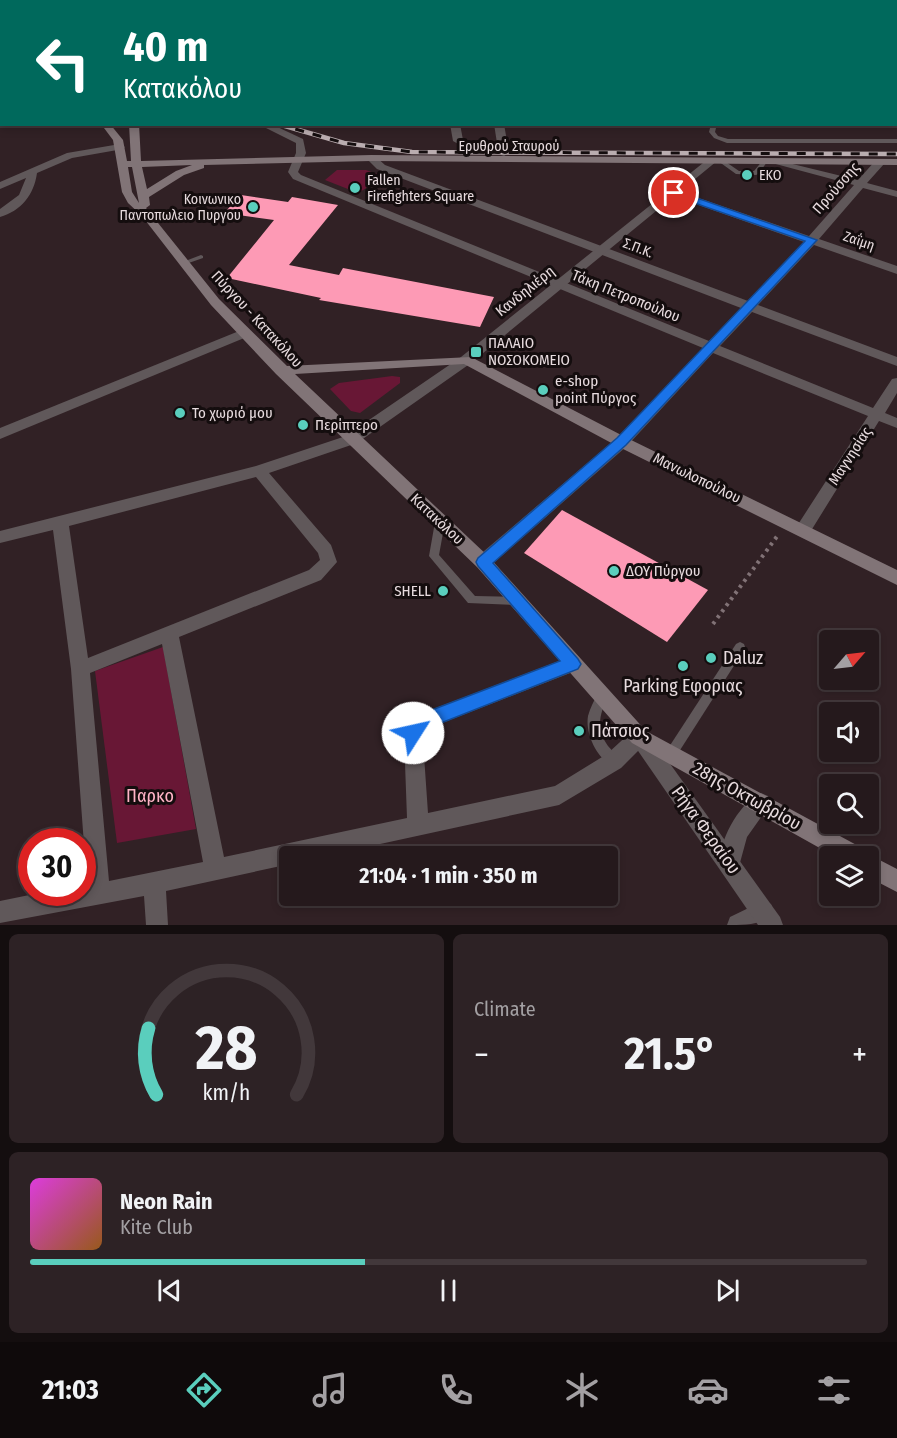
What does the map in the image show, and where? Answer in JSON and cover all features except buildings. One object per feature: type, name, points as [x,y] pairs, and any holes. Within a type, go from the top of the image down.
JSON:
[{"type":"main road","name":"Πύργου - Κατακόλου","points":[[107,126],[118,140],[127,192],[133,203],[146,214],[183,263],[244,333],[352,439]]},
{"type":"main road","points":[[135,126],[136,163],[146,214]]},
{"type":"main road","name":"Ερυθρού Σταυρού","points":[[121,164],[238,159],[371,158],[897,162]]},
{"type":"main road","points":[[144,195],[180,173],[238,159]]},
{"type":"main road","points":[[281,370],[466,360]]},
{"type":"main road","name":"Μανωλοπούλου","points":[[466,360],[622,442],[897,578]]},
{"type":"main road","name":"Κατακόλου","points":[[352,439],[483,562],[639,737]]},
{"type":"main road","name":"28ης Οκτωβρίου","points":[[639,737],[836,846]]},
{"type":"main road","points":[[879,871],[897,881]]},
{"type":"street","points":[[266,126],[300,141],[300,159]]},
{"type":"street","points":[[455,126],[458,141],[465,146],[503,146]]},
{"type":"street","points":[[500,126],[506,159]]},
{"type":"street","points":[[0,186],[87,150],[120,147]]},
{"type":"street","name":"Σ.Π.Κ.","points":[[371,158],[381,167],[897,362]]},
{"type":"street","name":"Τάκη Πετροπούλου","points":[[300,159],[294,172],[297,177],[558,286],[897,423]]},
{"type":"street","name":"Κανδηλιέρη","points":[[0,537],[259,471],[352,439],[466,360],[717,161]]},
{"type":"street","points":[[771,161],[897,194]]},
{"type":"street","name":"Προύσσης","points":[[483,562],[622,442],[863,185],[880,162]]},
{"type":"street","points":[[0,214],[25,197],[30,190],[32,171]]},
{"type":"street","name":"Ζαΐμη","points":[[674,193],[897,270]]},
{"type":"street","points":[[0,434],[244,333]]},
{"type":"street","name":"Μαγνησίας","points":[[802,530],[897,382]]},
{"type":"street","points":[[80,669],[315,575],[329,562],[326,550],[259,471]]},
{"type":"street","points":[[60,522],[80,669],[99,892]]},
{"type":"street","points":[[169,634],[216,870]]},
{"type":"street","points":[[418,826],[413,733],[419,726],[435,717],[572,664]]},
{"type":"street","points":[[0,912],[155,883],[559,795],[614,761],[639,737]]},
{"type":"street","name":"Ρήγα Φεραίου","points":[[639,737],[730,862],[767,918]]},
{"type":"street","points":[[730,862],[738,832],[761,803]]},
{"type":"street","points":[[155,883],[157,925]]},
{"type":"street","points":[[738,925],[767,918]]},
{"type":"lane","points":[[713,126],[711,132],[716,137],[727,141],[897,141]]},
{"type":"lane","points":[[183,263],[201,257]]},
{"type":"lane","points":[[440,522],[434,555],[472,600],[517,602]]},
{"type":"lane","points":[[671,754],[740,647]]},
{"type":"lane","points":[[602,697],[592,714],[600,748],[614,761]]},
{"type":"path","points":[[713,624],[778,535]]},
{"type":"green space","points":[[337,170],[366,170],[385,177],[358,193],[325,180]]},
{"type":"green space","points":[[400,377],[400,383],[360,413],[351,411],[330,389],[339,383]]},
{"type":"green space","name":"Παρκο","points":[[163,647],[196,829],[117,843],[95,671]]},
{"type":"railway","points":[[285,126],[344,143],[412,152],[897,154]]},
{"type":"place","name":"EKO","points":[[747,175]]},
{"type":"place","name":"Fallen Firefighters Square","points":[[355,188]]},
{"type":"place","name":"Κοινωνικο Παντοπωλειο Πυργου","points":[[253,207]]},
{"type":"place","name":"ΠΑΛΑΙΟ ΝΟΣΟΚΟΜΕΙΟ","points":[[476,352]]},
{"type":"place","name":"e-shop point Πύργος","points":[[543,390]]},
{"type":"place","name":"Το χωριό μου","points":[[180,413]]},
{"type":"place","name":"Περίπτερο","points":[[303,425]]},
{"type":"place","name":"ΔΟΥ Πύργου","points":[[614,571]]},
{"type":"place","name":"SHELL","points":[[443,591]]},
{"type":"place","name":"Daluz","points":[[711,658]]},
{"type":"place","name":"Parking Εφοριας","points":[[683,666]]},
{"type":"place","name":"Πάτσιος","points":[[579,731]]},
{"type":"route","points":[[413,733],[425,721],[572,664],[483,562],[622,442],[812,240],[674,193]]}]
